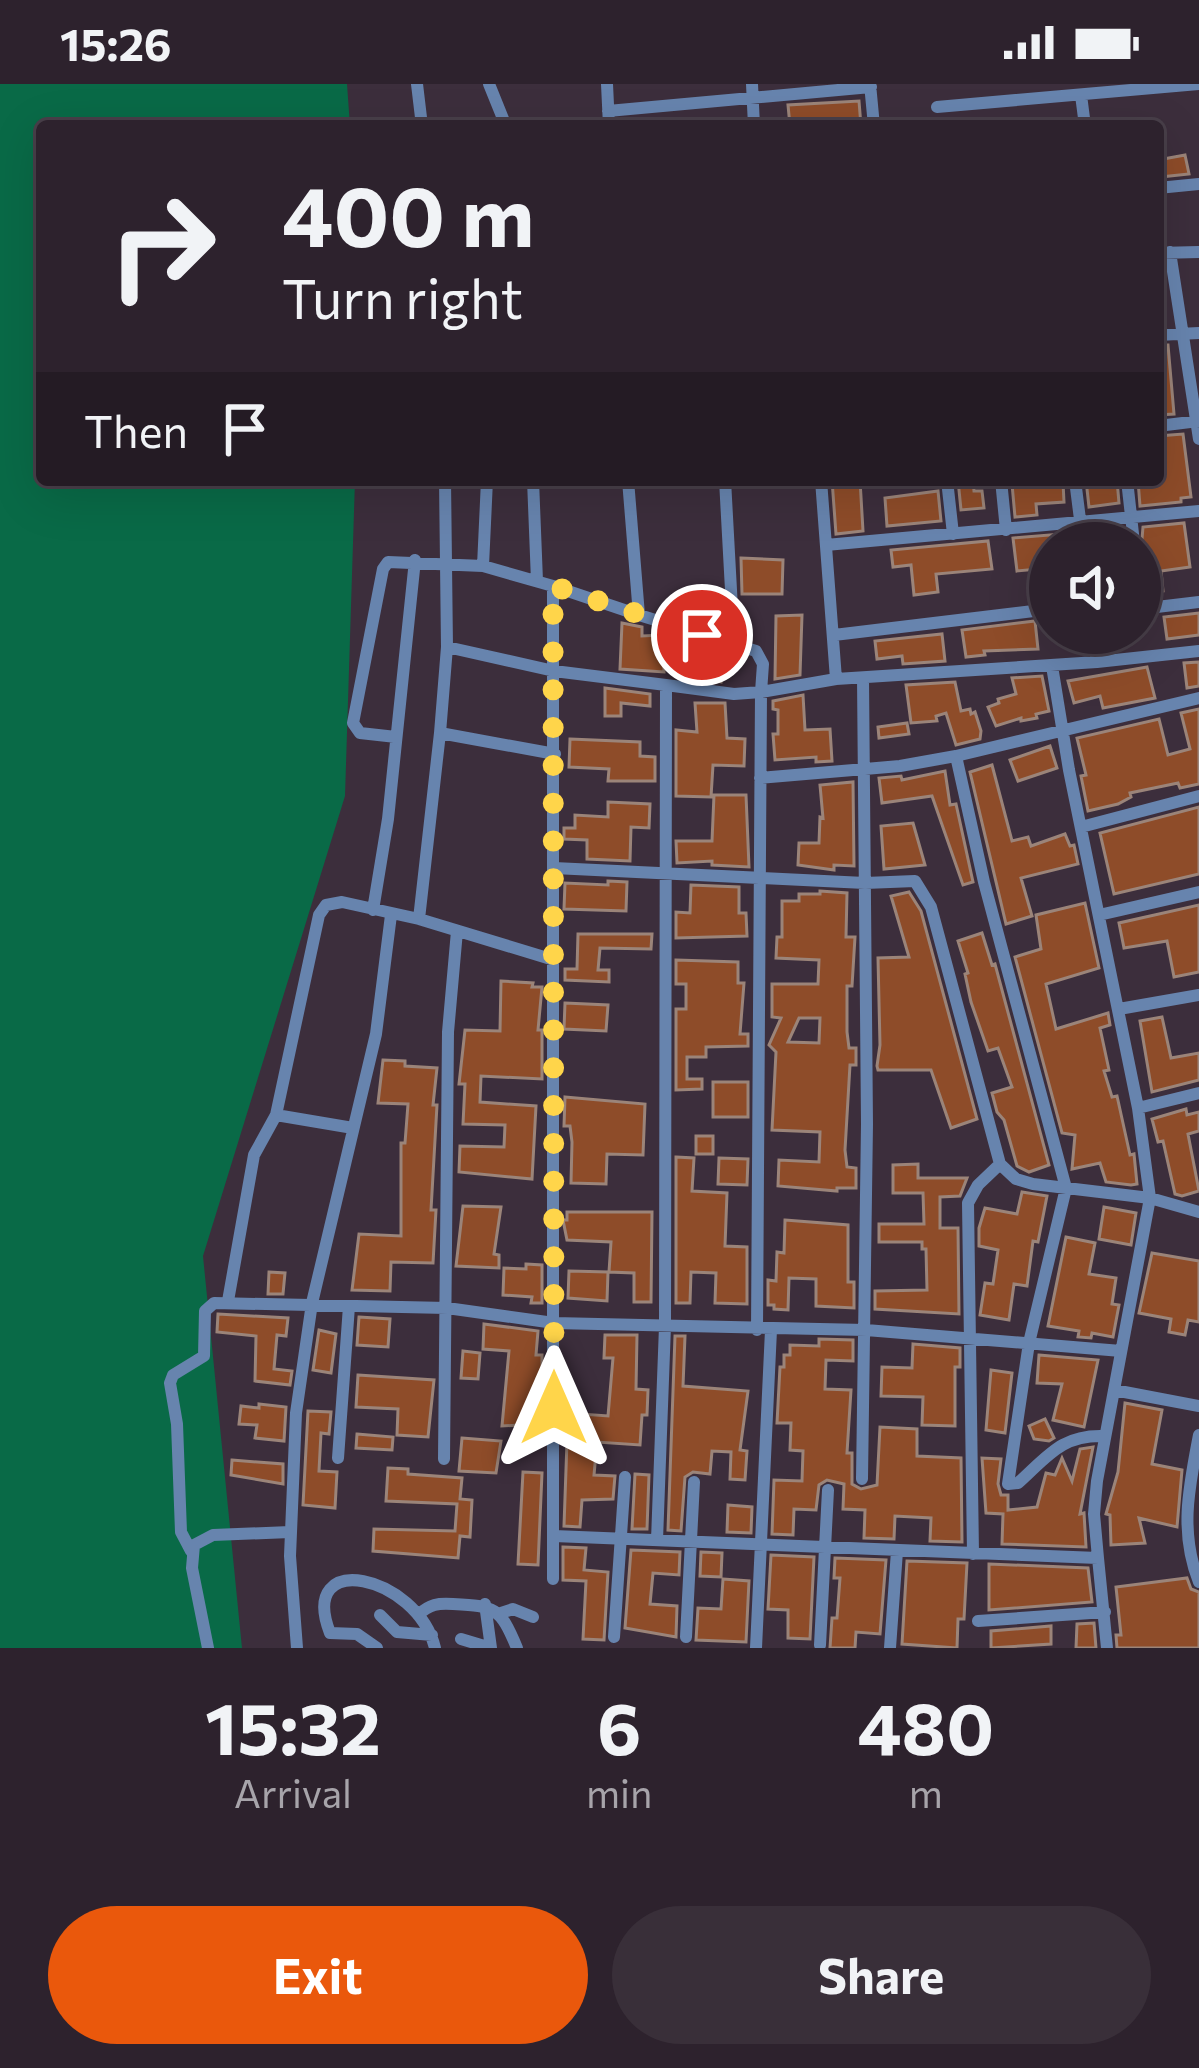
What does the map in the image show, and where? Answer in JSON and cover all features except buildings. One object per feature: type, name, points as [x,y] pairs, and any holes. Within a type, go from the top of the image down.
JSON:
[{"type":"street","points":[[417,84],[421,120]]},
{"type":"street","points":[[489,84],[504,120]]},
{"type":"street","points":[[607,84],[608,119],[870,86],[873,120]]},
{"type":"street","points":[[752,84],[754,120]]},
{"type":"street","points":[[937,107],[1199,84]]},
{"type":"street","points":[[1082,95],[1084,120]]},
{"type":"street","points":[[1164,187],[1199,184]]},
{"type":"street","points":[[1199,252],[1164,252],[1183,333],[1199,439]]},
{"type":"street","points":[[1164,335],[1199,333]]},
{"type":"street","points":[[1164,425],[1198,421]]},
{"type":"street","points":[[419,919],[448,647],[446,486]]},
{"type":"street","points":[[483,566],[488,486]]},
{"type":"street","points":[[533,486],[537,581]]},
{"type":"street","points":[[628,486],[639,615]]},
{"type":"street","points":[[725,486],[734,645]]},
{"type":"street","points":[[821,486],[836,679]]},
{"type":"street","points":[[948,486],[953,534]]},
{"type":"street","points":[[1002,486],[1006,530]]},
{"type":"street","points":[[1077,486],[1081,522]]},
{"type":"street","points":[[1128,486],[1131,520]]},
{"type":"street","points":[[1106,522],[1199,511]]},
{"type":"street","points":[[826,545],[1029,528]]},
{"type":"street","points":[[396,737],[360,733],[354,715],[383,569],[392,560],[483,566],[760,654],[764,1330],[755,1648]]},
{"type":"street","points":[[373,910],[415,560]]},
{"type":"street","points":[[553,586],[553,1580]]},
{"type":"street","points":[[1161,607],[1199,602]]},
{"type":"street","points":[[834,635],[1029,612]]},
{"type":"street","points":[[448,647],[554,671],[734,694],[836,679],[1052,666],[1199,651]]},
{"type":"street","points":[[1096,654],[1097,662]]},
{"type":"street","points":[[1052,666],[1138,1108],[1150,1198],[1094,1514],[1107,1648]]},
{"type":"street","points":[[862,1479],[866,1330],[863,678]]},
{"type":"street","points":[[657,1540],[664,1327],[666,685]]},
{"type":"street","points":[[760,778],[956,756],[1199,698]]},
{"type":"street","points":[[440,733],[555,754]]},
{"type":"street","points":[[956,756],[983,882],[1066,1188],[1029,1342],[1008,1484],[1018,1483],[1065,1442],[1105,1436]]},
{"type":"street","points":[[1082,827],[1199,796]]},
{"type":"street","points":[[554,868],[865,883],[915,881],[926,895],[1000,1164],[1016,1179],[1150,1198],[1199,1211]]},
{"type":"street","points":[[1099,915],[1199,892]]},
{"type":"street","points":[[228,1301],[254,1155],[276,1115],[319,915],[326,905],[341,902],[419,919],[554,960]]},
{"type":"street","points":[[298,1648],[290,1532],[296,1412],[312,1303],[376,1034],[391,914]]},
{"type":"street","points":[[444,1460],[448,1032],[457,931]]},
{"type":"street","points":[[1119,1009],[1199,995]]},
{"type":"street","points":[[1138,1108],[1199,1093]]},
{"type":"street","points":[[276,1115],[353,1128]]},
{"type":"street","points":[[973,1554],[968,1203],[1000,1164]]},
{"type":"street","points":[[208,1648],[191,1551],[181,1532],[177,1424],[170,1383],[173,1375],[204,1356],[206,1307],[228,1301],[447,1308],[554,1323],[866,1330],[1121,1351]]},
{"type":"street","points":[[338,1458],[349,1306]]},
{"type":"street","points":[[1114,1390],[1199,1406]]},
{"type":"street","points":[[1199,1436],[1185,1519],[1187,1550],[1199,1582]]},
{"type":"street","points":[[614,1637],[625,1477]]},
{"type":"street","points":[[686,1636],[694,1482]]},
{"type":"street","points":[[820,1646],[828,1490]]},
{"type":"street","points":[[191,1551],[199,1540],[213,1534],[290,1532]]},
{"type":"street","points":[[554,1536],[1098,1558]]},
{"type":"street","points":[[890,1648],[897,1551]]},
{"type":"street","points":[[377,1648],[357,1634],[330,1634],[323,1601],[330,1589],[363,1580],[382,1585],[418,1615],[433,1641]]},
{"type":"street","points":[[418,1615],[438,1602],[485,1604],[498,1613],[517,1648]]},
{"type":"street","points":[[461,1640],[491,1648],[485,1604]]},
{"type":"street","points":[[498,1613],[513,1610],[533,1616]]},
{"type":"street","points":[[979,1621],[1105,1612]]},
{"type":"street","points":[[380,1615],[397,1632],[433,1641]]},
{"type":"street","points":[[337,1633],[339,1617]]},
{"type":"green space","points":[[0,84],[347,84],[350,120],[36,120],[36,486],[355,486],[345,796],[203,1256],[242,1648],[0,1648]]},
{"type":"route","points":[[554,1408],[553,586],[702,635]]}]
